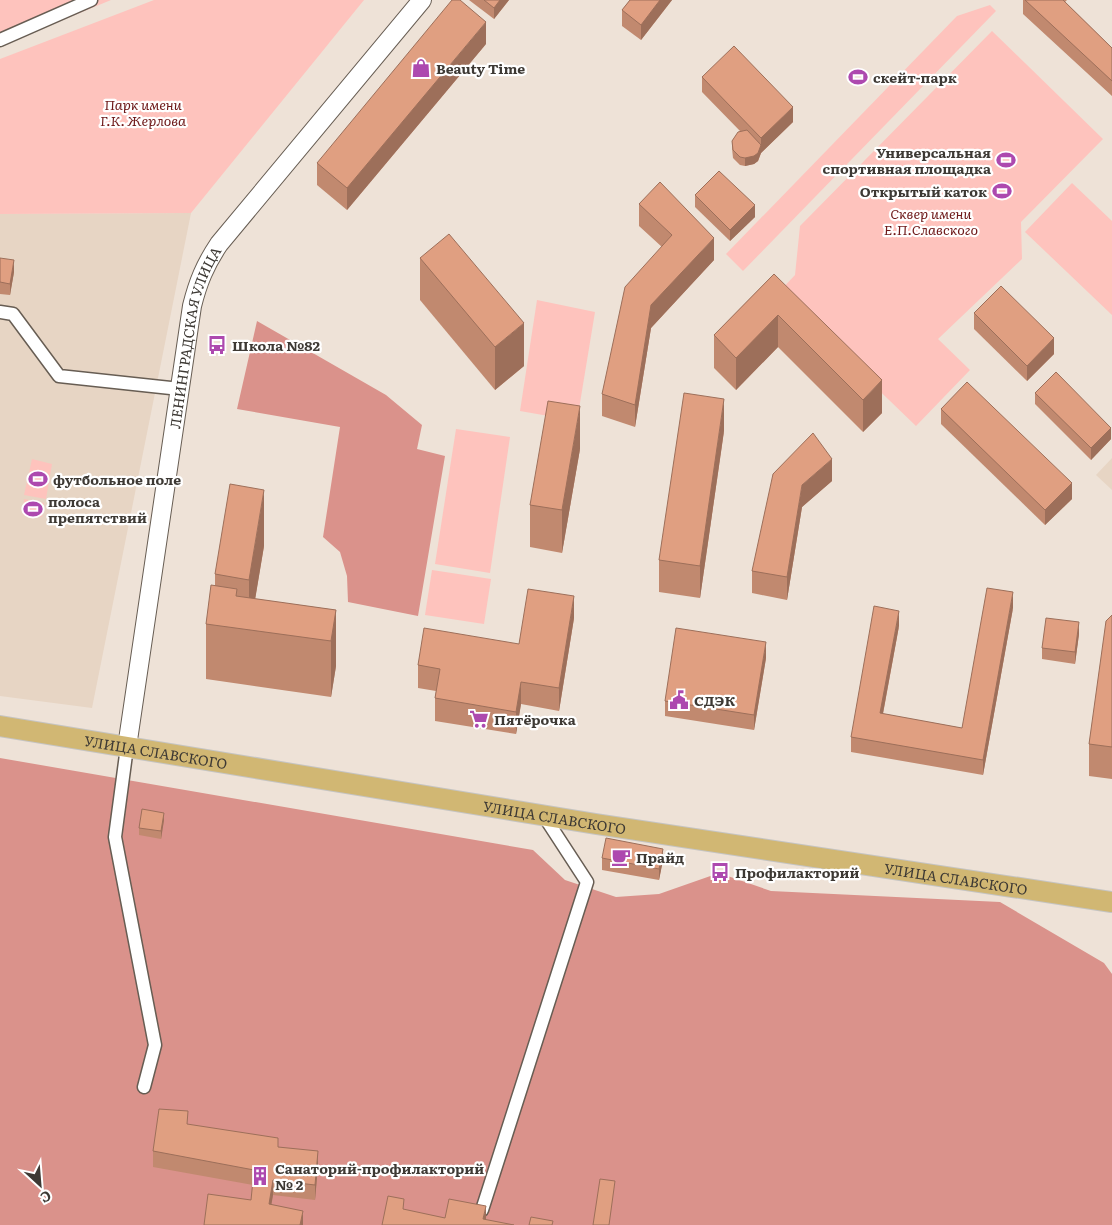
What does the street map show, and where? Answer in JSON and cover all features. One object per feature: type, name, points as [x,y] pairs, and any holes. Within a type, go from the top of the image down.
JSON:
[{"type":"main road","name":"УЛИЦА СЛАВСКОГО","points":[[0,726],[544,816],[1112,902]]},
{"type":"street","points":[[0,40],[91,0]]},
{"type":"street","name":"ЛЕНИНГРАДСКАЯ УЛИЦА","points":[[127,747],[192,306],[206,263],[224,237],[422,0]]},
{"type":"street","points":[[0,312],[13,314],[59,376],[180,389]]},
{"type":"street","points":[[127,747],[115,837],[155,1044],[144,1088]]},
{"type":"street","points":[[482,1210],[587,882],[544,816]]},
{"type":"shaded area","points":[[191,213],[92,708],[0,696],[0,214]]},
{"type":"shaded area","points":[[257,321],[386,395],[422,425],[417,449],[445,456],[418,616],[348,602],[347,576],[340,552],[323,537],[340,427],[237,409]]},
{"type":"shaded area","points":[[1112,458],[1112,490],[1096,475]]},
{"type":"shaded area","points":[[0,758],[533,850],[565,880],[616,897],[659,894],[719,873],[771,891],[1000,902],[1104,963],[1112,974],[1112,1225],[0,1225]]},
{"type":"green space","points":[[0,0],[111,0],[0,46]]},
{"type":"green space","name":"Парк имени Г.К. Жерлова","points":[[154,0],[364,0],[191,213],[0,214],[0,59]]},
{"type":"green space","points":[[990,5],[996,11],[743,271],[726,254],[957,16]]},
{"type":"green space","name":"Сквер имени Е.П.Славского","points":[[992,31],[1103,139],[1021,222],[1022,259],[938,339],[970,370],[916,426],[778,293],[795,275],[800,226]]},
{"type":"green space","points":[[1072,183],[1112,221],[1112,315],[1025,232]]},
{"type":"green space","points":[[537,300],[595,312],[577,421],[520,411]]},
{"type":"green space","points":[[456,429],[510,437],[490,573],[435,564]]},
{"type":"green space","name":"футбольное поле","points":[[32,459],[52,464],[46,499],[24,495]]},
{"type":"green space","name":"полоса препятствий","points":[[24,499],[44,503],[42,517],[23,515]]},
{"type":"green space","points":[[432,570],[491,579],[484,624],[425,615]]},
{"type":"building","points":[[452,0],[460,0],[486,22],[347,188],[317,163]]},
{"type":"building","points":[[484,0],[500,0],[494,8]]},
{"type":"building","points":[[630,0],[660,0],[641,25],[622,10]]},
{"type":"building","points":[[1025,0],[1063,0],[1112,48],[1112,81]]},
{"type":"building","points":[[734,46],[793,107],[761,138],[702,77]]},
{"type":"building","points":[[747,130],[761,145],[758,153],[745,158],[740,157],[733,150],[732,141],[738,132]]},
{"type":"building","points":[[719,171],[755,205],[730,230],[695,195]]},
{"type":"building","points":[[660,182],[714,238],[651,305],[635,405],[602,394],[625,287],[672,235],[639,204]]},
{"type":"building","points":[[449,234],[524,323],[495,347],[420,258]]},
{"type":"building","points":[[0,258],[14,260],[10,284],[0,282]]},
{"type":"building","points":[[774,274],[882,380],[863,400],[778,315],[736,358],[714,335]]},
{"type":"building","points":[[1001,286],[1054,338],[1027,366],[974,313]]},
{"type":"building","points":[[1056,372],[1111,428],[1091,448],[1035,393]]},
{"type":"building","points":[[967,382],[1072,483],[1045,510],[941,409]]},
{"type":"building","points":[[684,393],[724,399],[700,566],[659,560]]},
{"type":"building","points":[[548,401],[580,406],[562,510],[530,505]]},
{"type":"building","points":[[813,433],[832,459],[802,485],[787,577],[752,571],[773,474]]},
{"type":"building","points":[[230,484],[264,490],[249,580],[215,574]]},
{"type":"building","points":[[211,585],[237,589],[236,596],[336,610],[331,641],[206,624]]},
{"type":"building","points":[[987,588],[1013,592],[983,760],[851,737],[874,606],[899,611],[880,713],[962,728]]},
{"type":"building","points":[[528,589],[574,596],[559,688],[521,682],[516,712],[435,698],[440,669],[418,665],[424,628],[519,644]]},
{"type":"building","points":[[1112,615],[1112,747],[1089,744],[1106,621]]},
{"type":"building","points":[[1046,618],[1079,622],[1075,652],[1042,648]]},
{"type":"building","points":[[676,628],[766,642],[754,715],[665,701]]},
{"type":"building","points":[[142,809],[164,813],[161,831],[139,828]]},
{"type":"building","points":[[606,838],[663,849],[659,869],[602,858]]},
{"type":"building","points":[[159,1109],[188,1111],[187,1124],[278,1138],[278,1147],[318,1151],[315,1185],[273,1180],[269,1204],[303,1211],[300,1225],[204,1225],[208,1194],[251,1200],[254,1170],[153,1151]]},
{"type":"building","points":[[600,1179],[615,1181],[609,1225],[593,1225]]},
{"type":"building","points":[[388,1196],[404,1199],[403,1209],[445,1218],[449,1199],[486,1206],[483,1219],[514,1225],[382,1225]]},
{"type":"building","points":[[531,1217],[553,1221],[552,1225],[529,1225]]},
{"type":"place","name":"Beauty Time","points":[[421,68]]},
{"type":"place","name":"скейт-парк","points":[[858,77]]},
{"type":"place","name":"Универсальная спортивная площадка","points":[[1006,160]]},
{"type":"place","name":"Открытый каток","points":[[1002,191]]},
{"type":"place","name":"Школа №82","points":[[217,345]]},
{"type":"place","name":"футбольное поле","points":[[38,479]]},
{"type":"place","name":"полоса препятствий","points":[[33,509]]},
{"type":"place","name":"СДЭК","points":[[679,700]]},
{"type":"place","name":"Пятёрочка","points":[[479,719]]},
{"type":"place","name":"Прайд","points":[[621,857]]},
{"type":"place","name":"Профилакторий","points":[[720,872]]},
{"type":"place","name":"Санаторий-профилакторий № 2","points":[[260,1176]]}]
